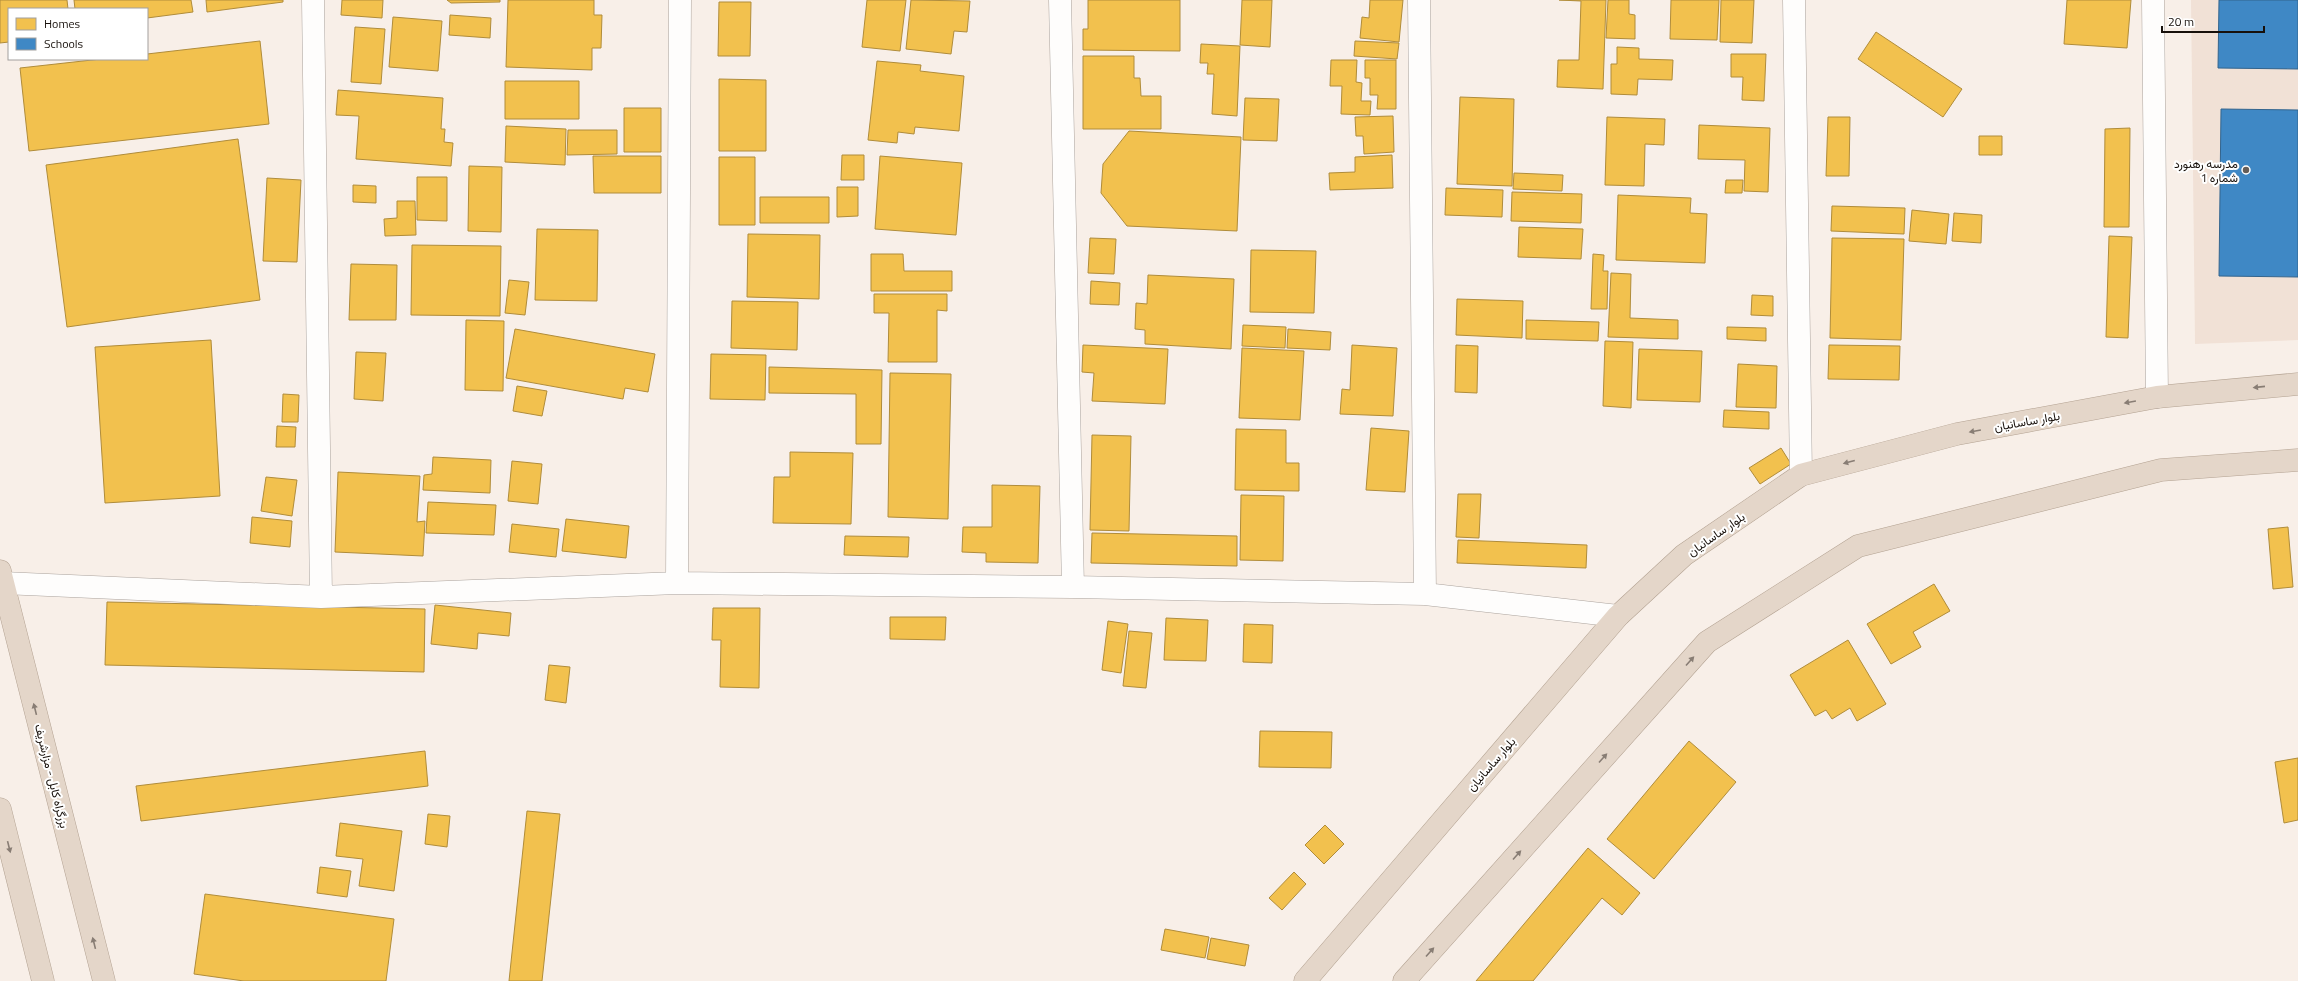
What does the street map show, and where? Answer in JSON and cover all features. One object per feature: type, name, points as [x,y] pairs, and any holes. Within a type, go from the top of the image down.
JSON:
[{"type":"highway","name":"بلوار ساسانیان","points":[[1304,981],[1618,616],[1684,555],[1801,475],[1957,434],[2157,397],[2298,384]]},
{"type":"highway","points":[[1404,981],[1707,642],[1858,546],[2160,470],[2298,460]]},
{"type":"highway","name":"بزرگراه کابل - مزارشریف","points":[[2,577],[104,981]]},
{"type":"highway","points":[[0,809],[43,981]]},
{"type":"street","points":[[313,0],[321,597]]},
{"type":"street","points":[[677,583],[680,0]]},
{"type":"street","points":[[1060,0],[1073,587]]},
{"type":"street","points":[[1419,0],[1425,594]]},
{"type":"street","points":[[1794,0],[1801,475]]},
{"type":"street","points":[[2153,0],[2157,397]]},
{"type":"street","points":[[2,577],[321,597],[677,583],[1073,587],[1425,594],[1618,616]]},
{"type":"shaded area","name":"مدرسه رهنورد شماره 1","points":[[2191,0],[2298,0],[2298,340],[2195,344]]},
{"type":"building: Homes","points":[[0,0],[67,0],[68,8],[8,8],[8,42],[0,43]]},
{"type":"building: Homes","points":[[74,0],[191,0],[193,12],[148,18],[148,8],[75,8]]},
{"type":"building: Homes","points":[[206,0],[283,0],[283,2],[207,12]]},
{"type":"building: Homes","points":[[342,0],[383,0],[382,18],[341,15]]},
{"type":"building: Homes","points":[[447,0],[500,0],[500,2],[451,3]]},
{"type":"building: Homes","points":[[508,0],[594,0],[594,15],[602,15],[601,48],[592,48],[592,70],[506,67]]},
{"type":"building: Homes","points":[[867,0],[906,0],[900,51],[862,47]]},
{"type":"building: Homes","points":[[911,0],[970,1],[967,32],[954,31],[951,54],[906,49]]},
{"type":"building: Homes","points":[[1088,0],[1180,0],[1180,51],[1083,50],[1083,29],[1088,29]]},
{"type":"building: Homes","points":[[1242,0],[1272,0],[1270,47],[1240,45]]},
{"type":"building: Homes","points":[[1370,0],[1403,0],[1399,42],[1360,38],[1362,17],[1369,18]]},
{"type":"building: Homes","points":[[1559,0],[1606,0],[1603,89],[1557,87],[1558,60],[1579,60],[1581,1]]},
{"type":"building: Homes","points":[[1608,0],[1629,0],[1629,14],[1635,15],[1635,39],[1606,38]]},
{"type":"building: Homes","points":[[1671,0],[1719,0],[1717,40],[1670,39]]},
{"type":"building: Homes","points":[[1721,0],[1754,0],[1752,43],[1720,42]]},
{"type":"building: Homes","points":[[2067,0],[2131,0],[2127,48],[2064,44]]},
{"type":"building: Homes","points":[[719,2],[751,2],[750,56],[718,56]]},
{"type":"building: Homes","points":[[450,15],[491,18],[490,38],[449,35]]},
{"type":"building: Homes","points":[[393,17],[442,21],[438,71],[389,67]]},
{"type":"building: Homes","points":[[355,27],[385,29],[381,84],[351,82]]},
{"type":"building: Homes","points":[[1876,32],[1962,89],[1943,117],[1858,59]]},
{"type":"building: Homes","points":[[260,41],[269,124],[29,151],[20,68],[92,60],[148,60],[148,54]]},
{"type":"building: Homes","points":[[1355,41],[1399,43],[1397,59],[1354,56]]},
{"type":"building: Homes","points":[[1201,44],[1240,46],[1237,116],[1212,114],[1214,74],[1207,74],[1208,63],[1200,63]]},
{"type":"building: Homes","points":[[1617,47],[1639,48],[1639,59],[1673,60],[1672,80],[1638,79],[1637,95],[1611,94],[1611,64],[1617,64]]},
{"type":"building: Homes","points":[[1731,54],[1766,54],[1764,101],[1742,100],[1743,77],[1731,77]]},
{"type":"building: Homes","points":[[1083,56],[1134,56],[1134,78],[1140,78],[1141,96],[1161,96],[1161,129],[1083,129]]},
{"type":"building: Homes","points":[[1331,60],[1357,60],[1356,82],[1362,83],[1361,101],[1371,101],[1370,115],[1341,114],[1342,86],[1330,86]]},
{"type":"building: Homes","points":[[1365,60],[1396,60],[1396,109],[1377,109],[1378,95],[1370,95],[1370,78],[1365,78]]},
{"type":"building: Homes","points":[[877,61],[921,65],[920,71],[964,76],[959,131],[915,127],[914,134],[898,132],[897,143],[868,140]]},
{"type":"building: Homes","points":[[719,79],[766,80],[766,151],[719,151]]},
{"type":"building: Homes","points":[[505,81],[579,81],[579,119],[505,119]]},
{"type":"building: Homes","points":[[338,90],[443,98],[441,129],[445,129],[444,142],[453,143],[451,166],[356,159],[359,116],[336,115]]},
{"type":"building: Homes","points":[[1460,97],[1514,99],[1512,186],[1457,184]]},
{"type":"building: Homes","points":[[1245,98],[1279,99],[1277,141],[1243,140]]},
{"type":"building: Homes","points":[[624,108],[661,108],[661,152],[624,152]]},
{"type":"building: Homes","points":[[1393,116],[1394,152],[1364,154],[1363,136],[1356,136],[1355,117]]},
{"type":"building: Homes","points":[[1607,117],[1665,119],[1664,145],[1645,144],[1644,186],[1605,185]]},
{"type":"building: Homes","points":[[1828,117],[1850,117],[1849,176],[1826,176]]},
{"type":"building: Homes","points":[[1699,125],[1770,128],[1768,192],[1744,191],[1745,160],[1698,159]]},
{"type":"building: Homes","points":[[506,126],[566,129],[565,165],[505,162]]},
{"type":"building: Homes","points":[[2130,128],[2129,227],[2104,227],[2105,129]]},
{"type":"building: Homes","points":[[568,130],[617,130],[617,154],[567,155]]},
{"type":"building: Homes","points":[[1129,131],[1241,137],[1237,231],[1127,226],[1101,193],[1103,164]]},
{"type":"building: Homes","points":[[1979,136],[2002,136],[2002,155],[1979,155]]},
{"type":"building: Homes","points":[[238,139],[260,300],[67,327],[46,165]]},
{"type":"building: Homes","points":[[842,155],[864,155],[864,180],[841,180]]},
{"type":"building: Homes","points":[[1392,155],[1393,188],[1330,190],[1329,173],[1355,172],[1355,157]]},
{"type":"building: Homes","points":[[593,156],[661,156],[661,193],[594,193]]},
{"type":"building: Homes","points":[[880,156],[962,163],[956,235],[875,229]]},
{"type":"building: Homes","points":[[719,157],[755,157],[755,225],[719,225]]},
{"type":"building: Homes","points":[[469,166],[502,167],[501,232],[468,231]]},
{"type":"building: Homes","points":[[1514,173],[1563,175],[1562,191],[1513,189]]},
{"type":"building: Homes","points":[[417,177],[447,177],[447,221],[417,220]]},
{"type":"building: Homes","points":[[267,178],[301,180],[297,262],[263,261]]},
{"type":"building: Homes","points":[[1726,180],[1743,180],[1742,193],[1725,193]]},
{"type":"building: Homes","points":[[353,185],[376,186],[376,203],[353,202]]},
{"type":"building: Homes","points":[[837,187],[858,187],[858,216],[837,217]]},
{"type":"building: Homes","points":[[1446,188],[1503,190],[1502,217],[1445,215]]},
{"type":"building: Homes","points":[[1512,192],[1582,194],[1581,223],[1511,221]]},
{"type":"building: Homes","points":[[1618,195],[1691,198],[1690,213],[1707,214],[1705,263],[1616,260]]},
{"type":"building: Homes","points":[[760,197],[829,197],[829,223],[760,223]]},
{"type":"building: Homes","points":[[397,201],[415,201],[416,235],[385,236],[384,219],[397,218]]},
{"type":"building: Homes","points":[[1832,206],[1905,208],[1904,234],[1831,231]]},
{"type":"building: Homes","points":[[1912,210],[1949,214],[1946,244],[1909,241]]},
{"type":"building: Homes","points":[[1954,213],[1982,215],[1981,243],[1952,241]]},
{"type":"building: Homes","points":[[1519,227],[1583,229],[1581,259],[1518,257]]},
{"type":"building: Homes","points":[[537,229],[598,230],[597,301],[535,300]]},
{"type":"building: Homes","points":[[748,234],[820,235],[819,299],[747,297]]},
{"type":"building: Homes","points":[[2109,236],[2132,237],[2128,338],[2106,337]]},
{"type":"building: Homes","points":[[1090,238],[1116,239],[1114,274],[1088,273]]},
{"type":"building: Homes","points":[[1832,238],[1904,239],[1901,340],[1830,338]]},
{"type":"building: Homes","points":[[412,245],[501,246],[500,316],[411,315]]},
{"type":"building: Homes","points":[[1251,250],[1316,251],[1314,313],[1250,312]]},
{"type":"building: Homes","points":[[871,254],[903,254],[904,271],[952,271],[952,291],[871,291]]},
{"type":"building: Homes","points":[[1593,254],[1604,255],[1603,271],[1608,271],[1607,309],[1591,309]]},
{"type":"building: Homes","points":[[351,264],[397,265],[396,320],[349,320]]},
{"type":"building: Homes","points":[[1611,273],[1631,274],[1630,318],[1678,320],[1678,339],[1608,337]]},
{"type":"building: Homes","points":[[1148,275],[1234,279],[1231,349],[1145,344],[1145,330],[1135,329],[1136,303],[1147,304]]},
{"type":"building: Homes","points":[[509,280],[529,282],[525,315],[505,313]]},
{"type":"building: Homes","points":[[1091,281],[1120,283],[1119,305],[1090,304]]},
{"type":"building: Homes","points":[[874,294],[947,294],[947,311],[937,310],[937,362],[888,362],[889,313],[874,313]]},
{"type":"building: Homes","points":[[1752,295],[1773,296],[1773,316],[1751,315]]},
{"type":"building: Homes","points":[[1457,299],[1523,301],[1522,338],[1456,335]]},
{"type":"building: Homes","points":[[732,301],[798,302],[797,350],[731,348]]},
{"type":"building: Homes","points":[[466,320],[504,321],[503,391],[465,390]]},
{"type":"building: Homes","points":[[1526,320],[1599,322],[1598,341],[1526,339]]},
{"type":"building: Homes","points":[[1243,325],[1286,327],[1285,348],[1242,346]]},
{"type":"building: Homes","points":[[1727,327],[1766,328],[1766,341],[1727,339]]},
{"type":"building: Homes","points":[[515,329],[655,354],[648,392],[625,388],[623,399],[506,378]]},
{"type":"building: Homes","points":[[1288,329],[1331,332],[1330,350],[1287,348]]},
{"type":"building: Homes","points":[[211,340],[220,496],[105,503],[95,347]]},
{"type":"building: Homes","points":[[1605,341],[1633,342],[1631,408],[1603,406]]},
{"type":"building: Homes","points":[[1083,345],[1168,349],[1165,404],[1092,401],[1094,373],[1082,372]]},
{"type":"building: Homes","points":[[1352,345],[1397,348],[1393,416],[1340,414],[1342,389],[1350,390]]},
{"type":"building: Homes","points":[[1456,345],[1478,346],[1477,393],[1455,392]]},
{"type":"building: Homes","points":[[1829,345],[1900,346],[1899,380],[1828,379]]},
{"type":"building: Homes","points":[[1242,348],[1304,351],[1300,420],[1239,418]]},
{"type":"building: Homes","points":[[1639,349],[1702,351],[1700,402],[1637,400]]},
{"type":"building: Homes","points":[[356,352],[386,353],[383,401],[354,399]]},
{"type":"building: Homes","points":[[711,354],[766,355],[765,400],[710,399]]},
{"type":"building: Homes","points":[[1738,364],[1777,366],[1776,408],[1736,407]]},
{"type":"building: Homes","points":[[769,367],[882,370],[881,444],[856,444],[856,394],[769,393]]},
{"type":"building: Homes","points":[[890,373],[951,374],[948,519],[888,517]]},
{"type":"building: Homes","points":[[517,386],[547,391],[542,416],[513,411]]},
{"type":"building: Homes","points":[[283,394],[299,395],[298,422],[282,422]]},
{"type":"building: Homes","points":[[1724,410],[1769,412],[1769,429],[1723,427]]},
{"type":"building: Homes","points":[[277,426],[296,427],[295,447],[276,447]]},
{"type":"building: Homes","points":[[1371,428],[1409,431],[1405,492],[1366,490]]},
{"type":"building: Homes","points":[[1236,429],[1286,430],[1286,463],[1299,463],[1299,491],[1235,490]]},
{"type":"building: Homes","points":[[1092,435],[1131,436],[1129,531],[1090,530]]},
{"type":"building: Homes","points":[[1781,448],[1791,464],[1760,484],[1749,468]]},
{"type":"building: Homes","points":[[790,452],[853,453],[851,524],[773,523],[774,477],[790,477]]},
{"type":"building: Homes","points":[[433,457],[491,460],[490,493],[423,490],[424,475],[432,474]]},
{"type":"building: Homes","points":[[512,461],[542,464],[538,504],[508,501]]},
{"type":"building: Homes","points":[[338,472],[420,476],[417,522],[425,521],[423,556],[335,552]]},
{"type":"building: Homes","points":[[266,477],[297,480],[292,516],[261,511]]},
{"type":"building: Homes","points":[[992,485],[1040,486],[1038,563],[986,562],[986,553],[962,552],[963,527],[992,527]]},
{"type":"building: Homes","points":[[1458,494],[1481,494],[1479,538],[1456,537]]},
{"type":"building: Homes","points":[[1241,495],[1284,496],[1283,561],[1240,560]]},
{"type":"building: Homes","points":[[428,502],[496,505],[494,535],[426,533]]},
{"type":"building: Homes","points":[[252,517],[292,521],[290,547],[250,543]]},
{"type":"building: Homes","points":[[566,519],[629,526],[626,558],[562,551]]},
{"type":"building: Homes","points":[[512,524],[559,529],[556,557],[509,552]]},
{"type":"building: Homes","points":[[2288,527],[2293,587],[2273,589],[2268,529]]},
{"type":"building: Homes","points":[[1092,533],[1237,536],[1237,566],[1091,563]]},
{"type":"building: Homes","points":[[845,536],[909,537],[908,557],[844,555]]},
{"type":"building: Homes","points":[[1458,540],[1587,545],[1586,568],[1457,563]]},
{"type":"building: Homes","points":[[1934,584],[1950,611],[1913,632],[1921,647],[1891,664],[1867,624]]},
{"type":"building: Homes","points":[[107,602],[425,609],[424,672],[105,665]]},
{"type":"building: Homes","points":[[435,605],[511,613],[509,636],[478,633],[477,649],[431,644]]},
{"type":"building: Homes","points":[[713,608],[760,608],[759,688],[720,687],[721,640],[712,640]]},
{"type":"building: Homes","points":[[890,617],[946,617],[945,640],[890,639]]},
{"type":"building: Homes","points":[[1166,618],[1208,620],[1206,661],[1164,660]]},
{"type":"building: Homes","points":[[1108,621],[1128,624],[1121,673],[1102,670]]},
{"type":"building: Homes","points":[[1244,624],[1273,625],[1272,663],[1243,662]]},
{"type":"building: Homes","points":[[1129,631],[1152,633],[1146,688],[1123,686]]},
{"type":"building: Homes","points":[[1848,640],[1886,704],[1857,721],[1850,708],[1832,719],[1826,710],[1815,716],[1790,675]]},
{"type":"building: Homes","points":[[549,665],[570,667],[566,703],[545,700]]},
{"type":"building: Homes","points":[[1260,731],[1332,732],[1331,768],[1259,767]]},
{"type":"building: Homes","points":[[1689,741],[1736,782],[1654,879],[1607,839]]},
{"type":"building: Homes","points":[[425,751],[428,786],[141,821],[136,786]]},
{"type":"building: Homes","points":[[2298,758],[2298,820],[2284,823],[2275,762]]},
{"type":"building: Homes","points":[[527,811],[560,814],[542,981],[509,981]]},
{"type":"building: Homes","points":[[428,814],[450,816],[447,847],[425,844]]},
{"type":"building: Homes","points":[[340,823],[402,831],[394,891],[359,886],[363,859],[336,856]]},
{"type":"building: Homes","points":[[1325,825],[1344,844],[1324,864],[1305,845]]},
{"type":"building: Homes","points":[[1588,848],[1640,893],[1622,915],[1602,898],[1533,981],[1476,981]]},
{"type":"building: Homes","points":[[320,867],[351,871],[347,897],[317,893]]},
{"type":"building: Homes","points":[[1294,872],[1306,884],[1282,910],[1269,898]]},
{"type":"building: Homes","points":[[205,894],[394,919],[386,981],[244,981],[194,974]]},
{"type":"building: Homes","points":[[1165,929],[1209,937],[1205,958],[1161,950]]},
{"type":"building: Homes","points":[[1211,938],[1249,945],[1245,966],[1207,959]]},
{"type":"building: Schools","points":[[2219,0],[2298,0],[2298,69],[2218,68]]},
{"type":"building: Schools","points":[[2221,109],[2298,110],[2298,277],[2219,276]]},
{"type":"place","name":"مدرسه رهنورد شماره 1","points":[[2246,170]]}]
